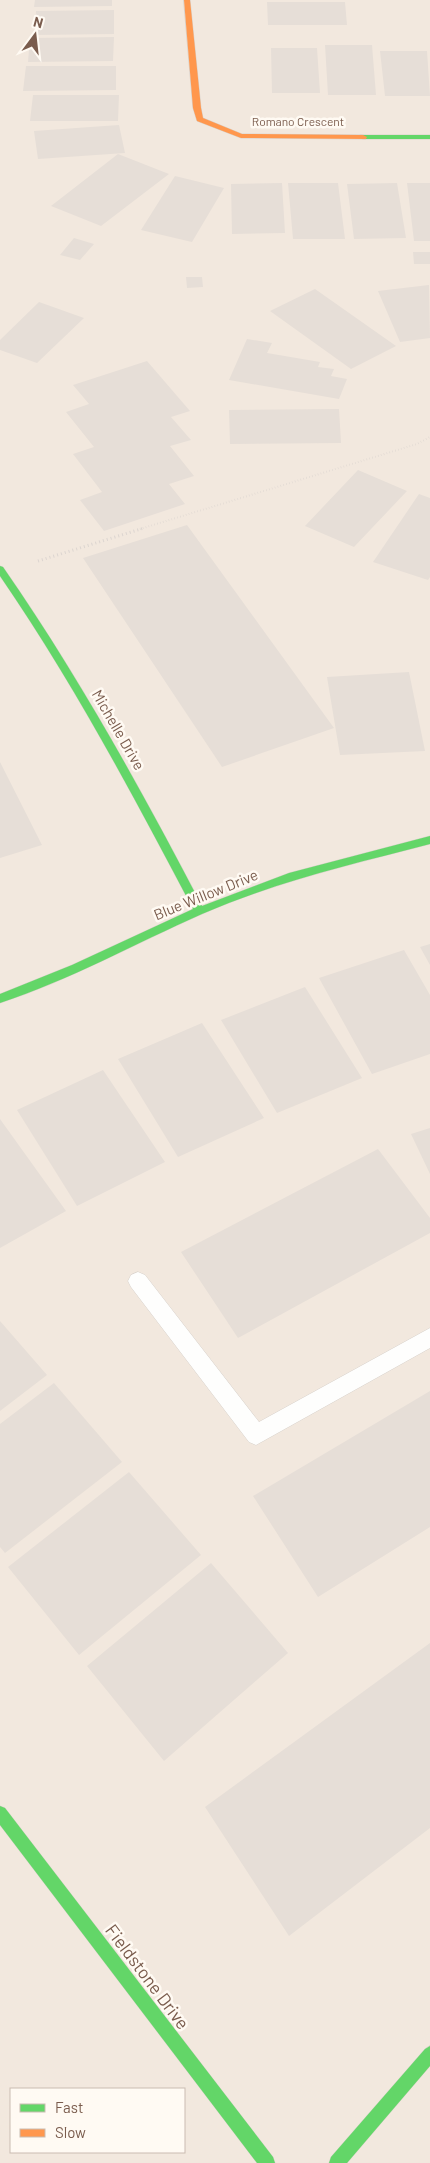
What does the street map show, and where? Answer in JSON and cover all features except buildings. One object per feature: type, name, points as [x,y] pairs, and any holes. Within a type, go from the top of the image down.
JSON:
[{"type":"street","name":"Romano Crescent","points":[[187,0],[197,108],[200,119],[241,136],[430,137]]},
{"type":"street","name":"Michelle Drive","points":[[1,571],[31,612],[110,743],[199,911]]},
{"type":"street","name":"Blue Willow Drive","points":[[0,999],[76,968],[199,911],[289,877],[430,840]]},
{"type":"street","name":"Fieldstone Drive","points":[[0,1813],[267,2163]]},
{"type":"street","points":[[337,2163],[430,2054]]},
{"type":"lane","points":[[138,1281],[256,1435],[430,1336]]},
{"type":"path","points":[[1,571],[417,444],[430,437]]},
{"type":"shaded area","points":[[0,0],[430,0],[430,2163],[0,2163]]},
{"type":"traffic: fast","points":[[363,137],[430,137]]},
{"type":"traffic: fast","points":[[0,569],[81,693],[130,780],[199,911]]},
{"type":"traffic: fast","points":[[0,999],[76,968],[199,911],[289,877],[430,840]]},
{"type":"traffic: fast","points":[[0,1813],[267,2163]]},
{"type":"traffic: fast","points":[[337,2163],[430,2054]]},
{"type":"traffic: slow","points":[[187,0],[197,108],[200,119],[241,136],[363,137]]}]
